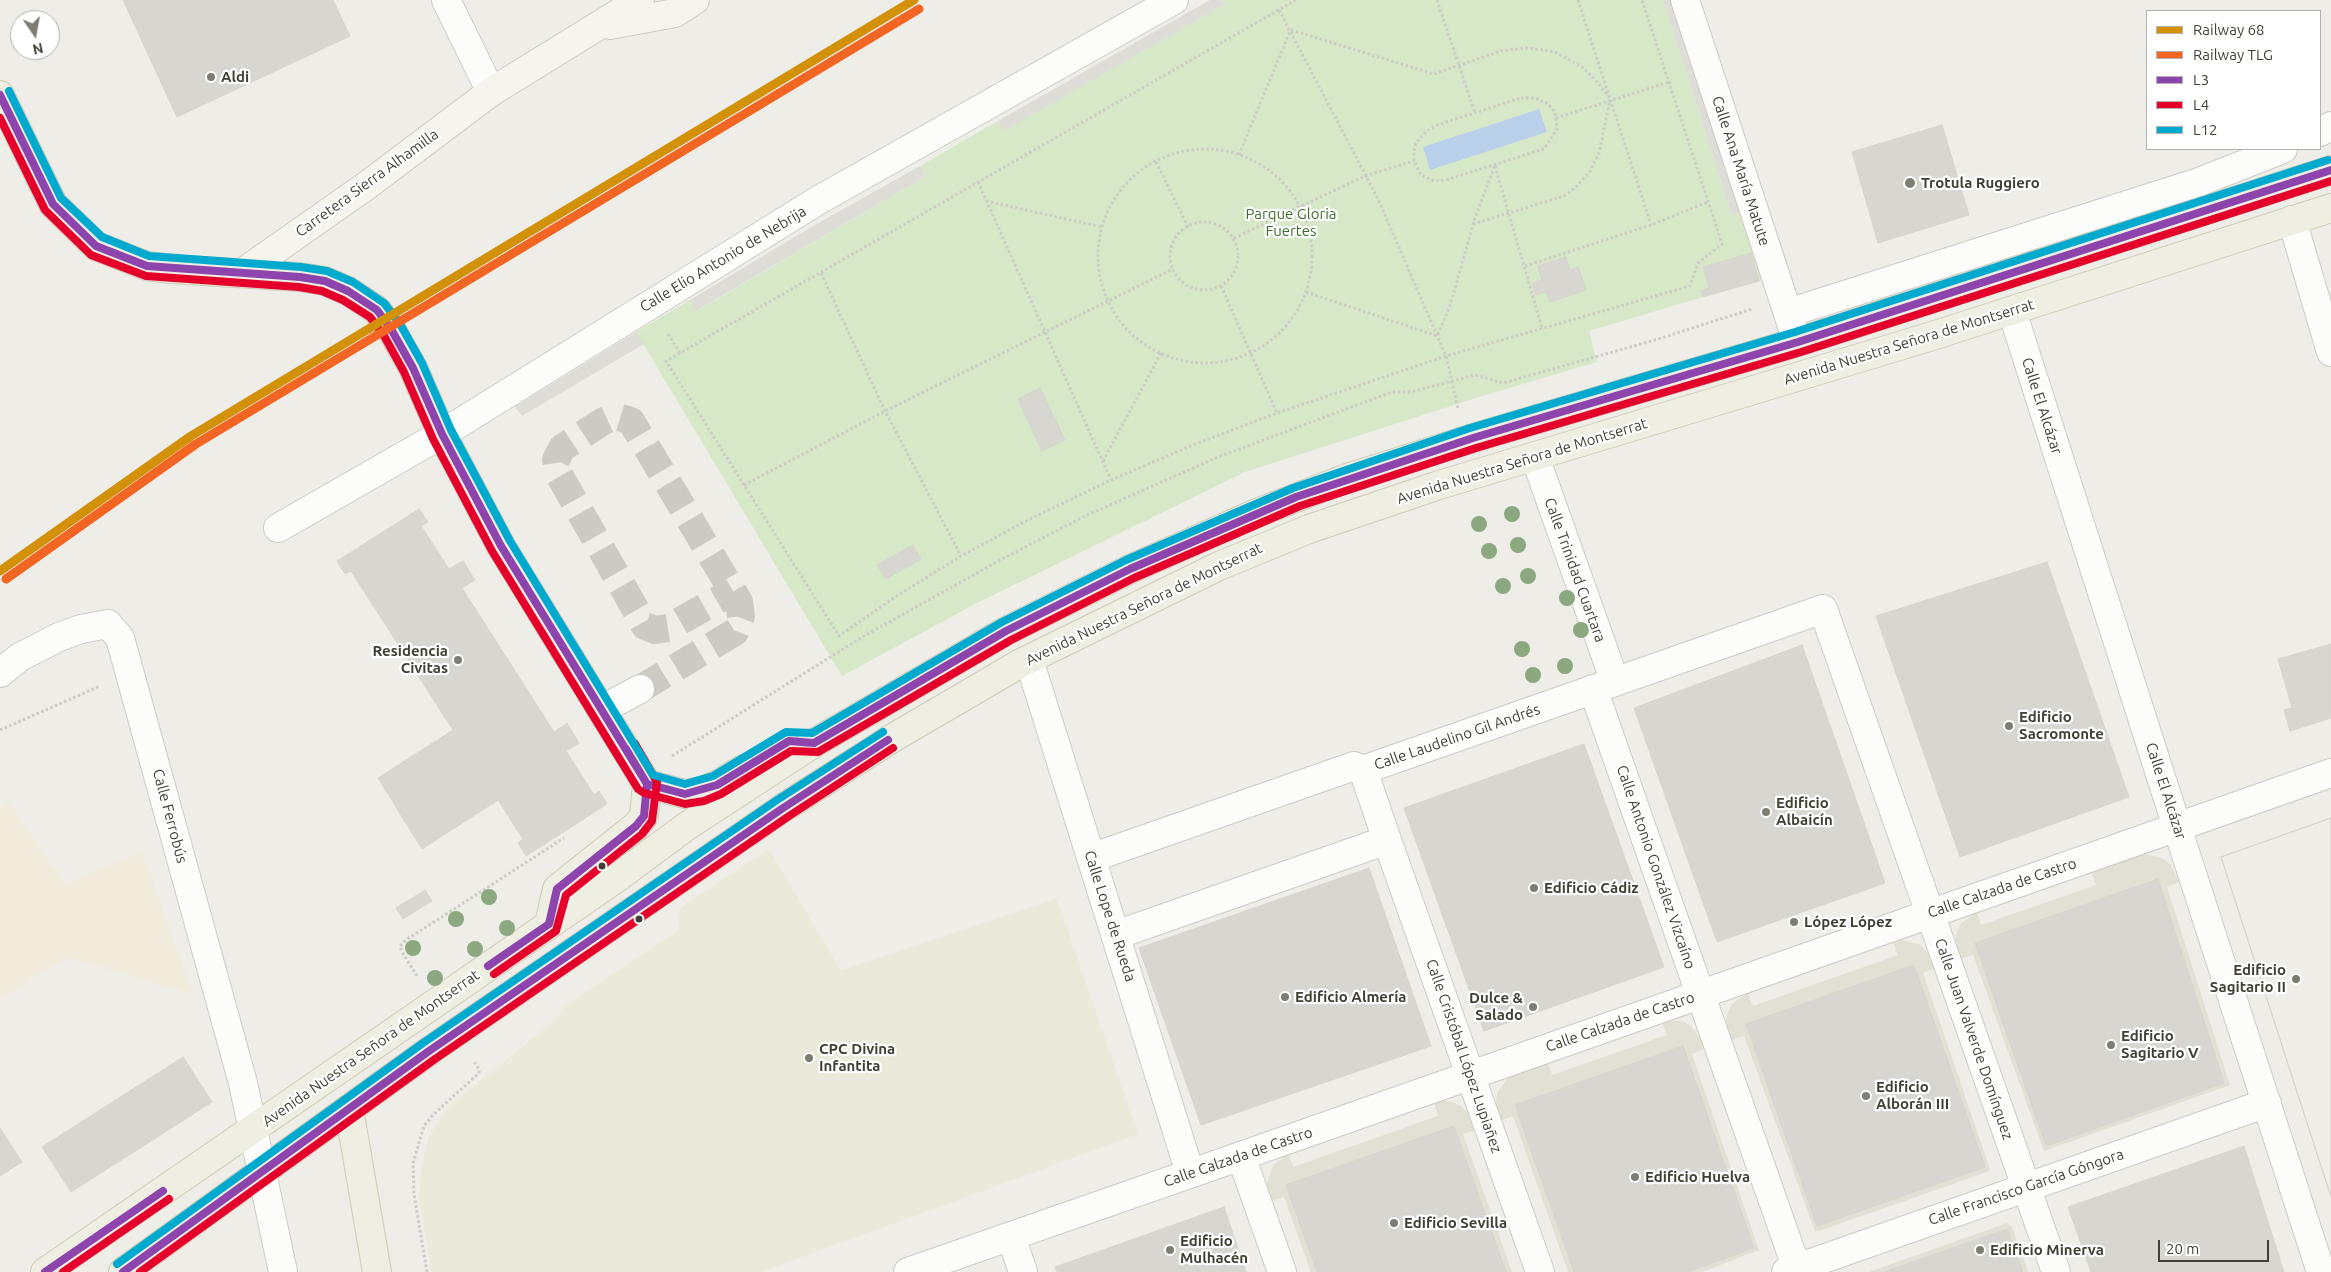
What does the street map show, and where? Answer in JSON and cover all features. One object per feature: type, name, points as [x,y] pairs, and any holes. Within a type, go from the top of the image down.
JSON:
[{"type":"main road","name":"Carretera Sierra Alhamilla","points":[[242,273],[366,186],[491,92],[640,0]]},
{"type":"main road","name":"Carretera Sierra Alhamilla","points":[[596,27],[675,13],[695,0]]},
{"type":"main road","points":[[0,95],[52,204],[96,246],[148,266],[170,269],[300,276],[325,281],[348,291],[376,310],[391,329],[413,368],[442,434],[501,546],[647,784],[644,816],[636,826],[557,889],[549,924]]},
{"type":"main road","name":"Avenida Nuestra Señora de Montserrat","points":[[45,1272],[253,1130],[687,826],[814,743],[1006,631],[1130,569],[1288,500],[1407,459],[1798,342],[2331,170]]},
{"type":"main road","name":"Avenida Nuestra Señora de Montserrat","points":[[123,1272],[429,1050],[783,808],[890,739],[1029,660],[1219,566],[1264,546],[1374,506],[2012,310],[2331,208]]},
{"type":"main road","points":[[647,784],[685,794],[702,791],[717,785],[789,741],[814,743]]},
{"type":"main road","points":[[349,1109],[377,1272]]},
{"type":"street","points":[[446,0],[491,92]]},
{"type":"street","name":"Calle Elio Antonio de Nebrija","points":[[278,528],[442,434],[816,202],[1174,0]]},
{"type":"street","name":"Calle Ana María Matute","points":[[1685,0],[1798,342]]},
{"type":"street","points":[[1788,312],[2199,182],[2280,150]]},
{"type":"street","points":[[2292,220],[2331,352]]},
{"type":"street","name":"Calle El Alcázar","points":[[2012,310],[2321,1272]]},
{"type":"street","name":"Calle Trinidad Cuartara","points":[[1535,457],[1604,686]]},
{"type":"street","name":"Calle Laudelino Gil Andrés","points":[[1091,858],[1354,766],[1363,770],[1823,609]]},
{"type":"street","name":"Calle Juan Valverde Domínguez","points":[[1823,609],[2056,1272]]},
{"type":"street","name":"Calle Ferrobús","points":[[0,673],[20,657],[81,628],[108,624],[120,638],[243,1083],[283,1272]]},
{"type":"street","name":"Calle Lope de Rueda","points":[[1029,660],[1190,1173]]},
{"type":"street","name":"Calle Antonio González Vizcaíno","points":[[1604,686],[1700,994],[1794,1271]]},
{"type":"street","points":[[601,710],[640,689]]},
{"type":"street","name":"Calle Cristóbal López Lupiañez","points":[[1363,770],[1540,1272]]},
{"type":"street","name":"Calle Calzada de Castro","points":[[908,1272],[2331,773]]},
{"type":"street","points":[[1116,935],[1387,840]]},
{"type":"street","name":"Calle Francisco García Góngora","points":[[1794,1271],[2266,1103]]},
{"type":"street","points":[[1240,1156],[1282,1272]]},
{"type":"street","points":[[1010,1236],[1023,1272]]},
{"type":"path","points":[[1296,0],[666,361],[839,636],[895,597],[961,556],[1030,519],[1111,480],[1277,413],[1446,356],[1690,286],[1692,275],[1698,263],[1722,244],[1642,0]]},
{"type":"path","points":[[1437,0],[1475,113]]},
{"type":"path","points":[[1578,0],[1651,225]]},
{"type":"path","points":[[1279,10],[1378,199],[1446,356],[1458,411]]},
{"type":"path","points":[[1290,30],[1434,74],[1501,51],[1526,48],[1555,52],[1582,67],[1593,77],[1610,99],[1599,153],[1590,171],[1564,196],[1473,224]]},
{"type":"path","points":[[1239,155],[1290,30]]},
{"type":"path","points":[[1556,118],[1610,99],[1669,82]]},
{"type":"path","points":[[1521,98],[1529,98],[1546,103],[1555,112],[1556,118],[1554,135],[1544,149],[1446,180],[1434,181],[1422,175],[1414,160],[1416,143],[1420,136],[1437,125],[1521,98]]},
{"type":"path","points":[[1197,150],[1220,150],[1239,155],[1254,161],[1274,174],[1290,191],[1300,207],[1310,234],[1312,270],[1306,292],[1296,313],[1282,330],[1266,344],[1226,361],[1204,363],[1182,360],[1162,353],[1134,336],[1119,320],[1108,301],[1101,281],[1098,259],[1102,227],[1111,205],[1124,186],[1137,174],[1156,162],[1174,154],[1197,150]]},
{"type":"path","points":[[1234,238],[1365,176],[1414,160]]},
{"type":"path","points":[[1156,162],[1188,227]]},
{"type":"path","points":[[1437,336],[1449,309],[1473,224],[1495,165]]},
{"type":"path","points":[[1495,165],[1542,328]]},
{"type":"path","points":[[978,182],[1111,480]]},
{"type":"path","points":[[986,201],[1102,227]]},
{"type":"path","points":[[1525,266],[1651,225],[1708,202]]},
{"type":"path","points":[[1207,222],[1227,231],[1234,238],[1238,248],[1239,259],[1236,270],[1230,279],[1221,286],[1212,290],[1200,290],[1190,287],[1181,281],[1173,269],[1170,252],[1173,242],[1179,233],[1188,227],[1207,222]]},
{"type":"path","points":[[744,485],[885,411],[1173,269]]},
{"type":"path","points":[[822,272],[885,411],[961,556]]},
{"type":"path","points":[[1221,286],[1277,413]]},
{"type":"path","points":[[1306,292],[1437,336]]},
{"type":"path","points":[[684,747],[899,615],[1020,549],[1084,517],[1218,457],[1392,392],[1411,392],[1475,375],[1503,382],[1655,340],[1730,316]]},
{"type":"path","points":[[668,334],[680,353]]},
{"type":"path","points":[[1103,461],[1162,353]]},
{"type":"path","points":[[0,730],[130,673]]},
{"type":"path","points":[[419,978],[402,952],[400,946],[406,940],[565,837]]},
{"type":"path","points":[[427,1272],[414,1194],[413,1163],[424,1126],[436,1111],[479,1073],[476,1064]]},
{"type":"shaded area","points":[[1210,0],[1222,0],[1225,4],[1004,131],[998,121]]},
{"type":"shaded area","points":[[1663,0],[1677,0],[1745,211],[1732,215]]},
{"type":"shaded area","points":[[920,166],[926,176],[696,311],[690,300],[806,230]]},
{"type":"shaded area","points":[[636,332],[644,344],[522,416],[515,407]]},
{"type":"shaded area","points":[[8,801],[65,884],[142,852],[193,994],[67,957],[0,999],[0,806]]},
{"type":"shaded area","name":"CPC Divina Infantita","points":[[769,849],[841,971],[1057,899],[1138,1134],[761,1272],[432,1272],[419,1197],[421,1169],[429,1137],[446,1109],[548,1026],[571,1002],[677,931],[681,908]]},
{"type":"shaded area","name":"Edificio Sagitario V","points":[[2146,854],[2164,859],[2171,865],[2179,882],[2167,887],[2230,1085],[2044,1151],[1973,955],[1960,959],[1955,941],[1957,932],[1961,923],[1977,912],[1981,925],[2096,885],[2091,872]]},
{"type":"shaded area","name":"Edificio Alborán III","points":[[1902,940],[1921,945],[1932,959],[1935,968],[1923,973],[1990,1169],[1987,1172],[1815,1231],[1744,1036],[1731,1040],[1726,1021],[1728,1012],[1732,1004],[1748,993],[1753,1006],[1898,955],[1893,942]]},
{"type":"shaded area","name":"Edificio Huelva","points":[[1681,1021],[1690,1025],[1702,1041],[1704,1049],[1692,1054],[1759,1250],[1702,1272],[1568,1272],[1513,1116],[1500,1121],[1496,1103],[1497,1093],[1508,1078],[1548,1063],[1552,1075],[1667,1035],[1662,1023]]},
{"type":"shaded area","name":"Edificio Sevilla","points":[[1443,1101],[1461,1106],[1468,1112],[1473,1121],[1476,1130],[1463,1134],[1512,1272],[1311,1272],[1284,1197],[1271,1201],[1267,1183],[1273,1165],[1288,1154],[1293,1167],[1438,1116],[1434,1103]]},
{"type":"shaded area","name":"Edificio Minerva","points":[[2007,1223],[2012,1227],[2028,1272],[1869,1272]]},
{"type":"green space","name":"Parque Gloria Fuertes","points":[[1222,0],[1663,0],[1732,215],[1745,211],[1765,279],[1759,281],[1751,253],[1703,267],[1709,288],[1700,291],[1703,297],[1589,331],[1597,362],[1479,397],[1245,472],[975,604],[842,676],[636,332],[690,300],[697,311],[926,176],[920,166],[998,121],[1005,130],[1225,4]]},
{"type":"water","points":[[1539,109],[1547,132],[1430,170],[1423,147]]},
{"type":"building","name":"Aldi","points":[[123,0],[333,0],[350,36],[177,117]]},
{"type":"building","name":"Trotula Ruggiero","points":[[1942,125],[1969,215],[1878,243],[1852,152]]},
{"type":"building","points":[[1751,253],[1759,281],[1703,297],[1700,291],[1709,288],[1703,267]]},
{"type":"building","points":[[1566,257],[1570,270],[1578,267],[1586,290],[1550,302],[1546,292],[1536,295],[1532,283],[1542,280],[1538,266]]},
{"type":"building","points":[[1040,388],[1065,440],[1042,451],[1018,399]]},
{"type":"building","name":"Residencia Civitas","points":[[419,509],[428,522],[421,526],[449,569],[463,561],[475,580],[462,588],[554,732],[567,723],[579,743],[566,751],[594,795],[599,791],[607,804],[526,856],[518,843],[523,839],[498,800],[422,849],[378,778],[453,730],[351,571],[345,574],[337,561]]},
{"type":"building","points":[[913,545],[921,559],[886,579],[877,565]]},
{"type":"building","name":"Edificio Sacromonte","points":[[2047,562],[2129,797],[1960,857],[1876,616]]},
{"type":"building","points":[[2331,644],[2331,718],[2290,731],[2284,710],[2292,708],[2278,659]]},
{"type":"building","name":"Edificio Albaicín","points":[[1802,645],[1885,883],[1717,942],[1634,708]]},
{"type":"building","name":"Edificio Cádiz","points":[[1584,744],[1664,967],[1484,1031],[1404,808]]},
{"type":"building","name":"Edificio Sagitario II","points":[[2331,818],[2331,1197],[2221,857]]},
{"type":"building","name":"Edificio Sagitario II","points":[[2331,818],[2331,1197],[2221,857]]},
{"type":"building","name":"Edificio Almería","points":[[1369,868],[1431,1046],[1201,1125],[1139,948]]},
{"type":"building","name":"Edificio Sagitario V","points":[[2158,879],[2224,1083],[2046,1146],[1975,943]]},
{"type":"building","points":[[425,890],[432,901],[403,919],[396,908]]},
{"type":"building","name":"Edificio Alborán III","points":[[1914,965],[1985,1167],[1817,1226],[1746,1024]]},
{"type":"building","name":"Edificio Huelva","points":[[1683,1046],[1754,1248],[1687,1272],[1574,1272],[1515,1105]]},
{"type":"building","points":[[183,1057],[212,1102],[71,1192],[42,1147]]},
{"type":"building","name":"Edificio Sevilla","points":[[1454,1126],[1506,1272],[1317,1272],[1286,1185]]},
{"type":"building","points":[[0,1128],[22,1162],[0,1176]]},
{"type":"building","points":[[2244,1146],[2284,1272],[2091,1272],[2068,1207]]},
{"type":"building","name":"Edificio Mulhacén","points":[[1224,1207],[1246,1272],[1057,1272],[1055,1267]]},
{"type":"building","name":"Edificio Minerva","points":[[2007,1229],[2023,1272],[1884,1272]]},
{"type":"tunnel","points":[[640,689],[735,632],[741,616],[739,602],[631,421],[615,416],[602,422],[562,448],[556,460],[558,473],[645,626],[655,630],[668,628],[733,591]]},
{"type":"rail line","name":"68","points":[[0,571],[191,436],[914,0]]},
{"type":"rail line","name":"TLG","points":[[6,579],[196,444],[919,9]]},
{"type":"transit line","name":"L12","points":[[9,91],[61,198],[102,237],[149,256],[301,267],[327,271],[353,282],[384,303],[400,324],[422,363],[451,430],[510,541],[653,775],[685,784],[713,776],[786,732],[812,733],[1002,622],[1126,560],[1293,488],[1470,428],[1795,332],[2328,160]]},
{"type":"transit line","name":"L3","points":[[0,95],[53,204],[96,246],[147,266],[300,277],[325,281],[348,291],[377,310],[391,329],[413,368],[442,434],[501,546],[647,784],[685,794],[717,785],[789,741],[814,743],[1006,631],[1130,569],[1296,497],[1473,438],[1798,342],[2331,170]]},
{"type":"transit line","name":"L4","points":[[0,118],[45,210],[91,255],[146,276],[299,287],[322,291],[343,300],[370,317],[383,334],[404,372],[433,439],[492,551],[638,789],[644,793],[685,804],[704,801],[721,794],[791,751],[818,752],[1011,640],[1134,578],[1300,506],[1476,448],[1801,352],[2331,181]]},
{"type":"transit line","name":"L12","points":[[117,1264],[423,1043],[777,800],[883,732]]},
{"type":"transit line","name":"L3","points":[[123,1272],[429,1051],[783,808],[888,740]]},
{"type":"transit line","name":"L4","points":[[494,974],[556,931],[566,895],[642,834],[652,821],[657,782],[635,744]]},
{"type":"transit line","name":"L4","points":[[140,1272],[435,1059],[789,816],[893,748]]},
{"type":"transit line","name":"L3","points":[[488,966],[549,924],[557,889],[636,826],[644,816],[647,784],[626,749]]},
{"type":"transit line","name":"L3","points":[[45,1272],[163,1191]]},
{"type":"transit line","name":"L4","points":[[63,1272],[169,1199]]},
{"type":"place","name":"Aldi","points":[[211,77]]},
{"type":"place","name":"Trotula Ruggiero","points":[[1910,183]]},
{"type":"place","name":"Residencia Civitas","points":[[458,660]]},
{"type":"place","name":"Edificio Sacromonte","points":[[2009,726]]},
{"type":"place","name":"Edificio Albaicín","points":[[1766,812]]},
{"type":"place","name":"Edificio Cádiz","points":[[1534,888]]},
{"type":"place","name":"López López","points":[[1794,922]]},
{"type":"place","name":"Edificio Sagitario II","points":[[2296,979]]},
{"type":"place","name":"Edificio Almería","points":[[1285,997]]},
{"type":"place","name":"Dulce & Salado","points":[[1533,1007]]},
{"type":"place","name":"Edificio Sagitario V","points":[[2111,1045]]},
{"type":"place","name":"CPC Divina Infantita","points":[[809,1058]]},
{"type":"place","name":"Edificio Alborán III","points":[[1866,1096]]},
{"type":"place","name":"Edificio Huelva","points":[[1635,1177]]},
{"type":"place","name":"Edificio Sevilla","points":[[1394,1223]]},
{"type":"place","name":"Edificio Mulhacén","points":[[1170,1250]]},
{"type":"place","name":"Edificio Minerva","points":[[1980,1250]]}]
